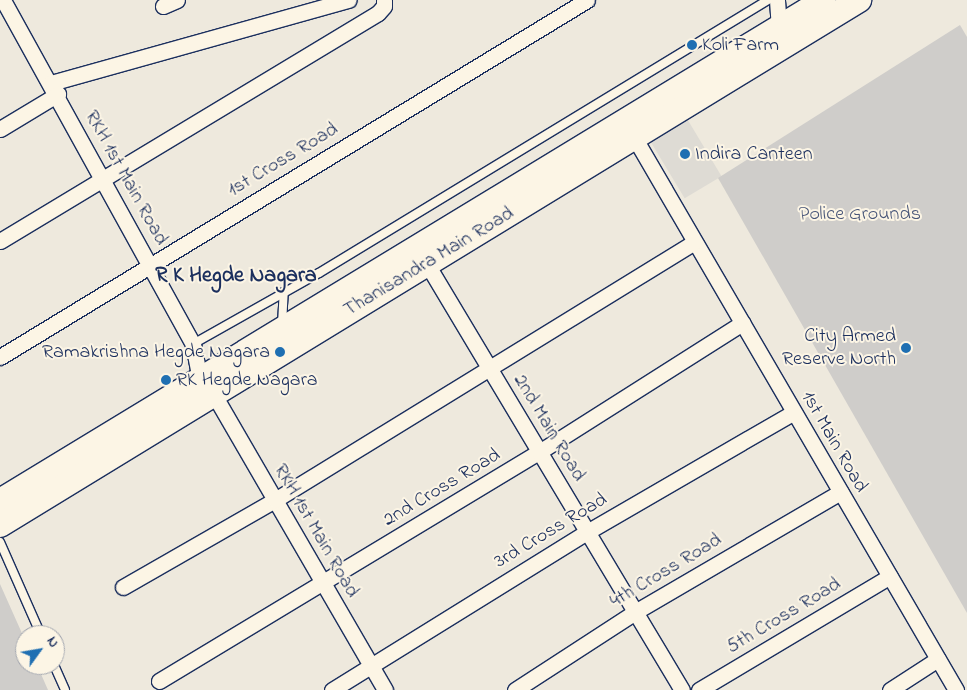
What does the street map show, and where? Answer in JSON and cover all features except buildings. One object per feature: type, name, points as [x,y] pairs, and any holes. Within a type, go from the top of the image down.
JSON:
[{"type":"main road","name":"Thanisandra Main Road","points":[[0,525],[215,382],[427,264],[778,27],[824,0]]},
{"type":"main road","name":"Thanisandra Main Road","points":[[215,382],[282,331],[629,128],[859,0]]},
{"type":"main road","name":"Thanisandra Main Road","points":[[0,501],[184,401]]},
{"type":"street","points":[[0,129],[54,89],[349,0]]},
{"type":"street","points":[[0,241],[378,13],[384,6],[384,0]]},
{"type":"street","name":"1st Cross Road","points":[[0,357],[150,264],[587,0]]},
{"type":"street","points":[[777,0],[778,27]]},
{"type":"street","name":"RKH 1st Main Road","points":[[4,10],[54,89],[215,382],[275,500],[385,690]]},
{"type":"street","name":"1st Main Road","points":[[629,128],[956,690]]},
{"type":"street","points":[[123,587],[275,500],[694,242]]},
{"type":"street","name":"2nd Main Road","points":[[427,264],[682,690]]},
{"type":"street","name":"2nd Cross Road","points":[[159,681],[540,452],[742,323]]},
{"type":"street","name":"3rd Cross Road","points":[[332,690],[587,532],[794,412]]},
{"type":"street","name":"4th Cross Road","points":[[515,690],[635,612],[840,492]]},
{"type":"street","name":"5th Cross Road","points":[[700,690],[890,576]]},
{"type":"street","points":[[890,690],[938,659]]},
{"type":"lane","points":[[193,344],[284,292],[768,0]]},
{"type":"lane","points":[[282,331],[284,292]]},
{"type":"lane","points":[[0,542],[37,625]]},
{"type":"lane","points":[[58,675],[65,690]]},
{"type":"shaded area","points":[[686,117],[722,176],[685,198],[649,139]]},
{"type":"green space","name":"Police Grounds","points":[[960,25],[967,37],[967,613],[718,178]]},
{"type":"green space","points":[[0,584],[18,625],[15,625],[15,675],[41,675],[48,690],[0,690]]},
{"type":"place","name":"Koli Farm","points":[[692,45]]},
{"type":"place","name":"Indira Canteen","points":[[685,154]]},
{"type":"place","name":"City Armed Reserve North","points":[[906,348]]},
{"type":"place","name":"Ramakrishna Hegde Nagara","points":[[280,352]]},
{"type":"place","name":"RK Hegde Nagara","points":[[166,380]]},
{"type":"district","name":"R K Hegde Nagara","points":[[236,277]]}]
